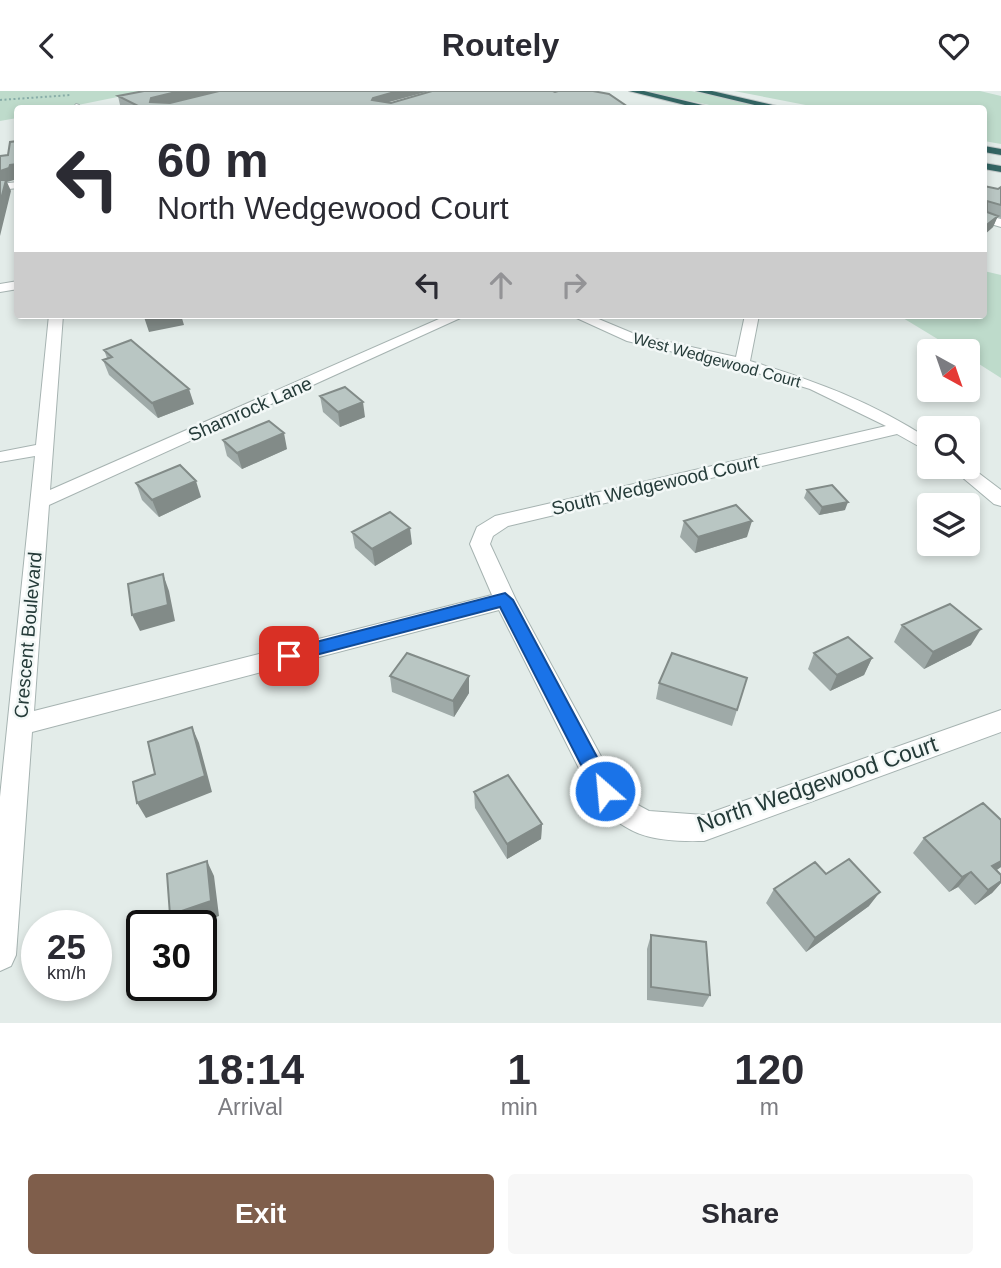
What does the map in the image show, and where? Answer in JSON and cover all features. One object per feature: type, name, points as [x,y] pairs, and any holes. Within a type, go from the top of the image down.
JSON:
[{"type":"highway","points":[[633,91],[697,105]]},
{"type":"highway","points":[[700,91],[767,105]]},
{"type":"street","name":"Crescent Boulevard","points":[[0,955],[7,804],[20,725],[56,319]]},
{"type":"street","name":"Shamrock Lane","points":[[40,502],[451,319]]},
{"type":"street","name":"West Wedgewood Court","points":[[587,319],[632,338],[742,363],[834,394],[917,439]]},
{"type":"street","points":[[742,363],[751,319]]},
{"type":"street","name":"South Wedgewood Court","points":[[505,600],[480,544],[484,532],[502,521],[900,428]]},
{"type":"street","points":[[0,457],[45,449]]},
{"type":"street","points":[[974,479],[1001,500]]},
{"type":"street","points":[[20,725],[505,600]]},
{"type":"street","name":"North Wedgewood Court","points":[[505,600],[605,791],[625,814],[651,828],[704,828],[1001,721]]},
{"type":"path","points":[[0,100],[72,95],[79,99],[77,105]]},
{"type":"green space","points":[[0,91],[147,91],[78,105],[14,105],[14,119],[0,121]]},
{"type":"green space","points":[[641,91],[691,91],[761,105],[709,105]]},
{"type":"green space","points":[[734,91],[980,91],[1001,96],[1001,144],[987,142],[987,105],[806,105]]},
{"type":"green space","points":[[987,272],[1001,275],[1001,378],[980,365],[980,339],[938,339],[905,319],[987,319]]},
{"type":"building","points":[[144,91],[180,91],[151,98],[150,102],[170,103],[219,91],[398,91],[372,100],[391,103],[432,91],[593,91],[609,94],[625,105],[136,105],[118,96]]},
{"type":"building","points":[[10,142],[14,142],[14,164],[0,171],[0,156],[8,155]]},
{"type":"building","points":[[0,180],[6,180],[0,203]]},
{"type":"building","points":[[987,187],[1001,187],[1001,205],[987,201]]},
{"type":"building","points":[[987,212],[998,216],[987,225]]},
{"type":"building","points":[[131,340],[189,389],[152,403],[103,360],[112,357],[104,350]]},
{"type":"building","points":[[345,387],[363,402],[338,412],[320,396]]},
{"type":"building","points":[[269,421],[284,433],[237,453],[223,440]]},
{"type":"building","points":[[180,465],[196,481],[152,500],[136,483]]},
{"type":"building","points":[[832,485],[848,502],[822,507],[807,490]]},
{"type":"building","points":[[736,505],[752,521],[698,537],[684,521]]},
{"type":"building","points":[[390,512],[410,528],[372,549],[352,532]]},
{"type":"building","points":[[163,574],[168,605],[132,615],[128,584]]},
{"type":"building","points":[[950,604],[981,629],[933,652],[902,625]]},
{"type":"building","points":[[848,637],[872,658],[837,675],[814,653]]},
{"type":"building","points":[[407,653],[469,676],[453,701],[390,676]]},
{"type":"building","points":[[672,653],[747,678],[737,710],[659,683]]},
{"type":"building","points":[[192,727],[205,776],[137,803],[133,782],[155,774],[148,742]]},
{"type":"building","points":[[508,775],[542,824],[507,844],[474,792]]},
{"type":"building","points":[[983,803],[1001,820],[1001,861],[992,866],[1001,875],[1001,881],[988,890],[971,872],[962,877],[924,838]]},
{"type":"building","points":[[849,859],[880,892],[815,938],[774,889],[815,862],[826,874]]},
{"type":"building","points":[[207,861],[211,901],[185,910],[170,910],[167,874]]},
{"type":"building","points":[[651,935],[706,942],[710,995],[651,987]]},
{"type":"route","points":[[289,656],[505,600],[605,791]]}]
